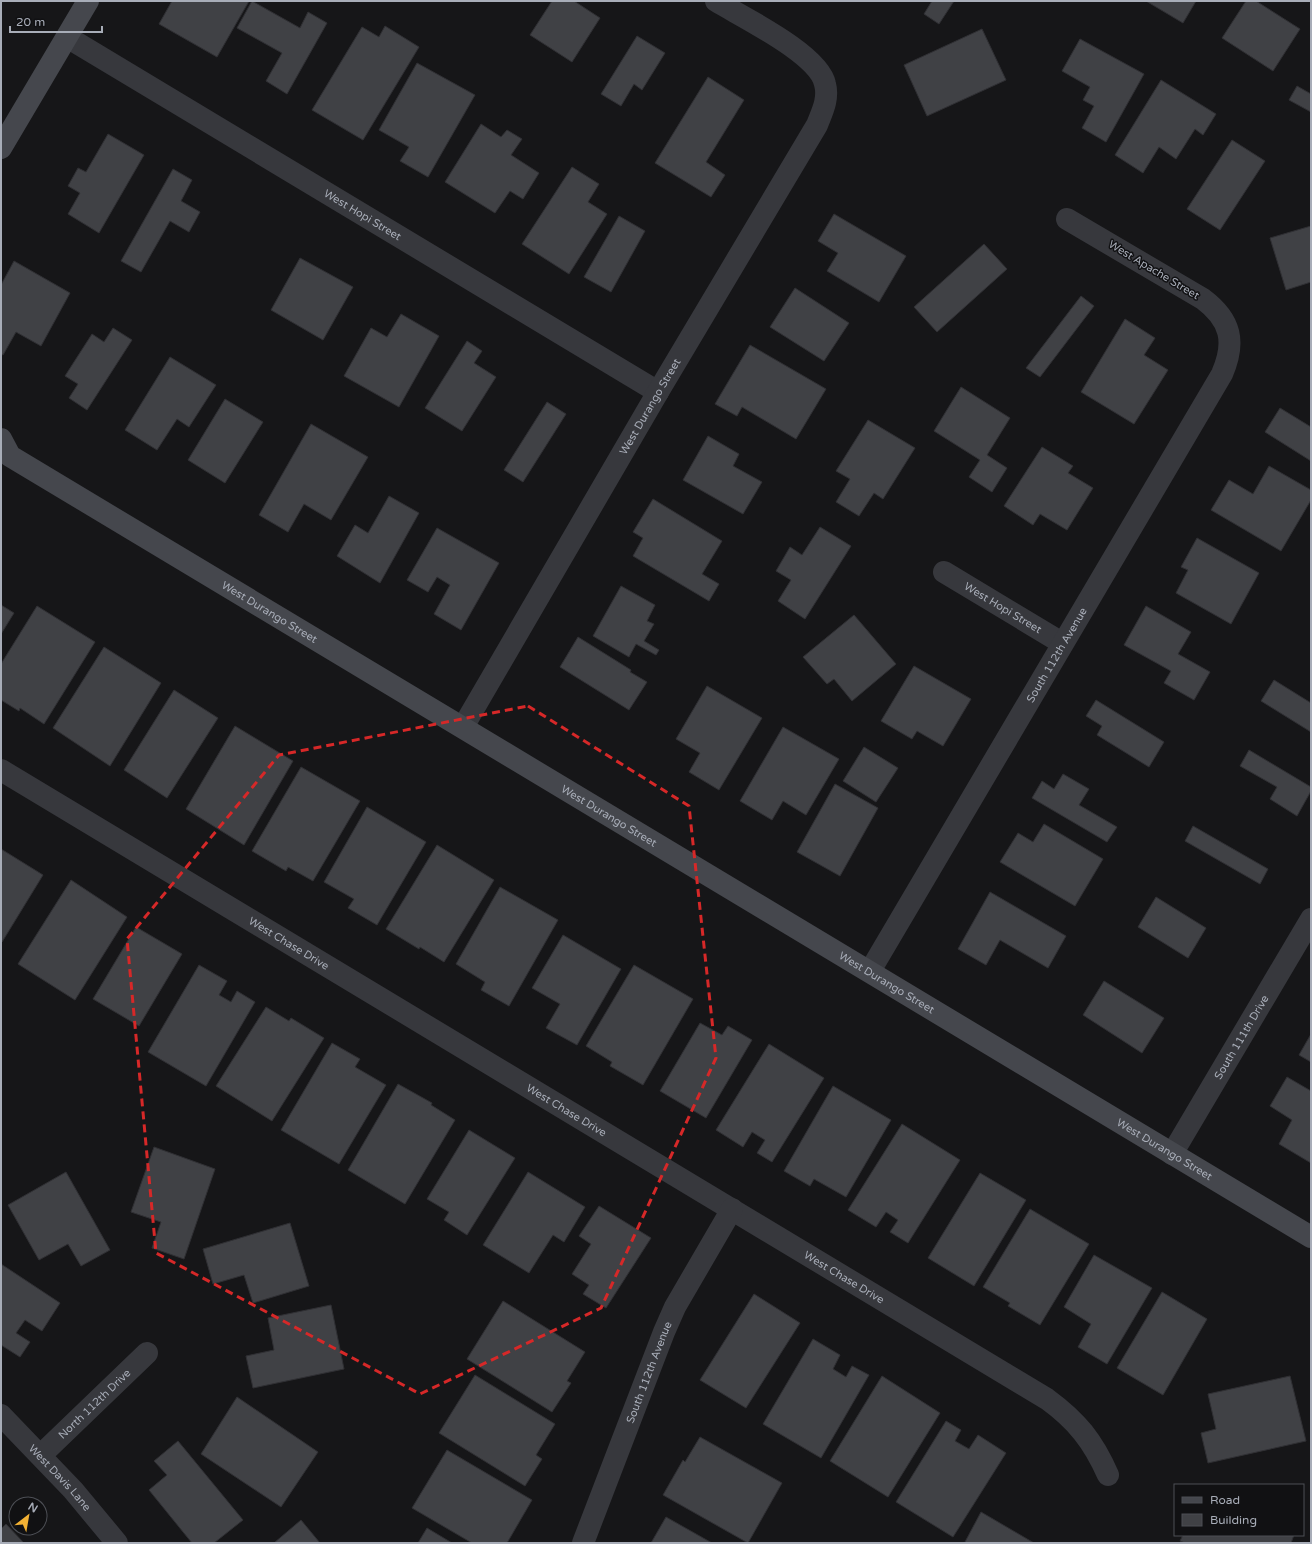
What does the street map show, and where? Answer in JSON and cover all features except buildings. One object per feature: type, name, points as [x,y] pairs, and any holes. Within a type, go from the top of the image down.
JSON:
[{"type":"street","points":[[1,148],[88,1]]},
{"type":"street","name":"West Durango Street","points":[[463,727],[658,392],[817,125],[827,96],[825,82],[818,69],[807,58],[716,1]]},
{"type":"street","name":"West Hopi Street","points":[[67,37],[658,392]]},
{"type":"street","name":"West Apache Street","points":[[1067,219],[1203,299],[1219,313],[1229,333]]},
{"type":"street","name":"South 112th Avenue","points":[[870,971],[1062,643],[1222,374],[1228,361],[1230,347],[1229,333]]},
{"type":"street","name":"West Durango Street","points":[[4,450],[77,496],[1311,1237]]},
{"type":"street","name":"West Hopi Street","points":[[944,572],[1062,643]]},
{"type":"street","name":"West Chase Drive","points":[[1,770],[1047,1398],[1068,1414],[1085,1434],[1099,1455],[1108,1475]]},
{"type":"street","name":"South 111th Drive","points":[[1172,1154],[1311,919]]},
{"type":"street","name":"South 112th Avenue","points":[[583,1543],[675,1307],[732,1209]]},
{"type":"street","name":"North 112th Drive","points":[[41,1455],[147,1353]]},
{"type":"street","name":"West Davis Lane","points":[[1,1415],[41,1455],[117,1543]]},
{"type":"highlighted area","points":[[528,706],[689,806],[716,1058],[601,1308],[420,1394],[156,1253],[127,939],[279,755]]}]
